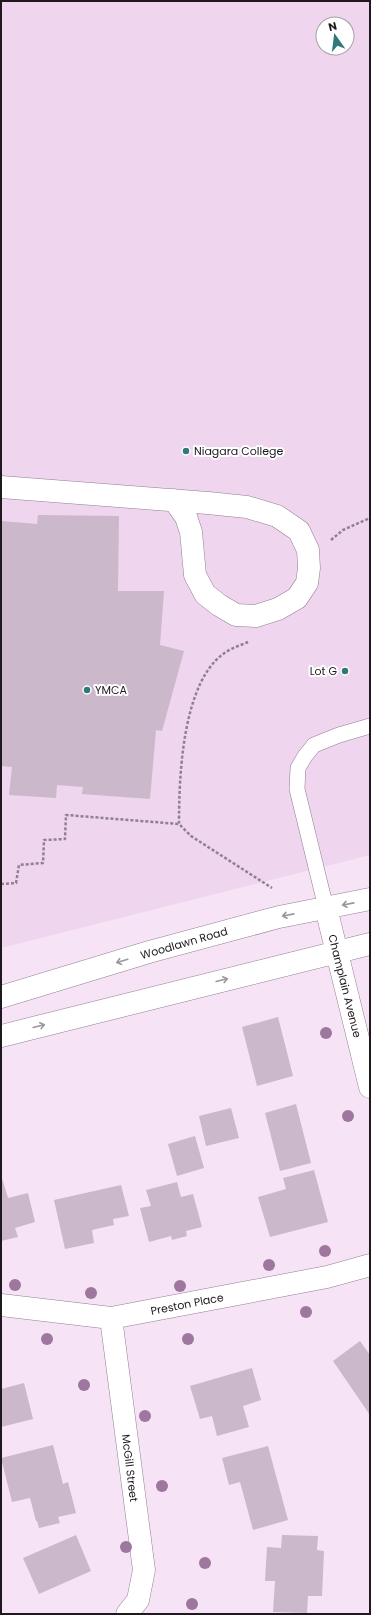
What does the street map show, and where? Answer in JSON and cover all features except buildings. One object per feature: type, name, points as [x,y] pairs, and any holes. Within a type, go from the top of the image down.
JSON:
[{"type":"street","points":[[1,487],[174,500],[247,507],[277,516],[299,531],[308,550],[309,568],[307,583],[297,598],[278,609],[256,616],[236,615],[219,605],[205,594],[195,575],[191,532],[186,517],[174,500]]},
{"type":"street","name":"Woodlawn Road","points":[[1,997],[157,950],[279,917],[370,899]]},
{"type":"street","name":"Champlain Avenue","points":[[326,908],[370,1087]]},
{"type":"street","points":[[1,1036],[370,944]]},
{"type":"street","name":"Preston Place","points":[[1,1305],[111,1318],[327,1277],[370,1265]]},
{"type":"street","name":"McGill Street","points":[[111,1318],[144,1570],[138,1600],[127,1614]]},
{"type":"lane","points":[[326,908],[297,789],[298,768],[305,756],[314,746],[339,735],[370,726]]},
{"type":"path","points":[[179,824],[179,802],[185,735],[188,722]]},
{"type":"path","points":[[1,884],[16,883],[18,865],[43,863],[44,840],[65,839],[66,815],[179,824],[191,836],[272,888]]},
{"type":"shaded area","name":"Niagara College","points":[[1,1],[370,1],[370,855],[1,948]]},
{"type":"place","name":"Niagara College","points":[[186,451]]},
{"type":"place","name":"Lot G","points":[[345,671]]},
{"type":"place","name":"YMCA","points":[[87,690]]}]
